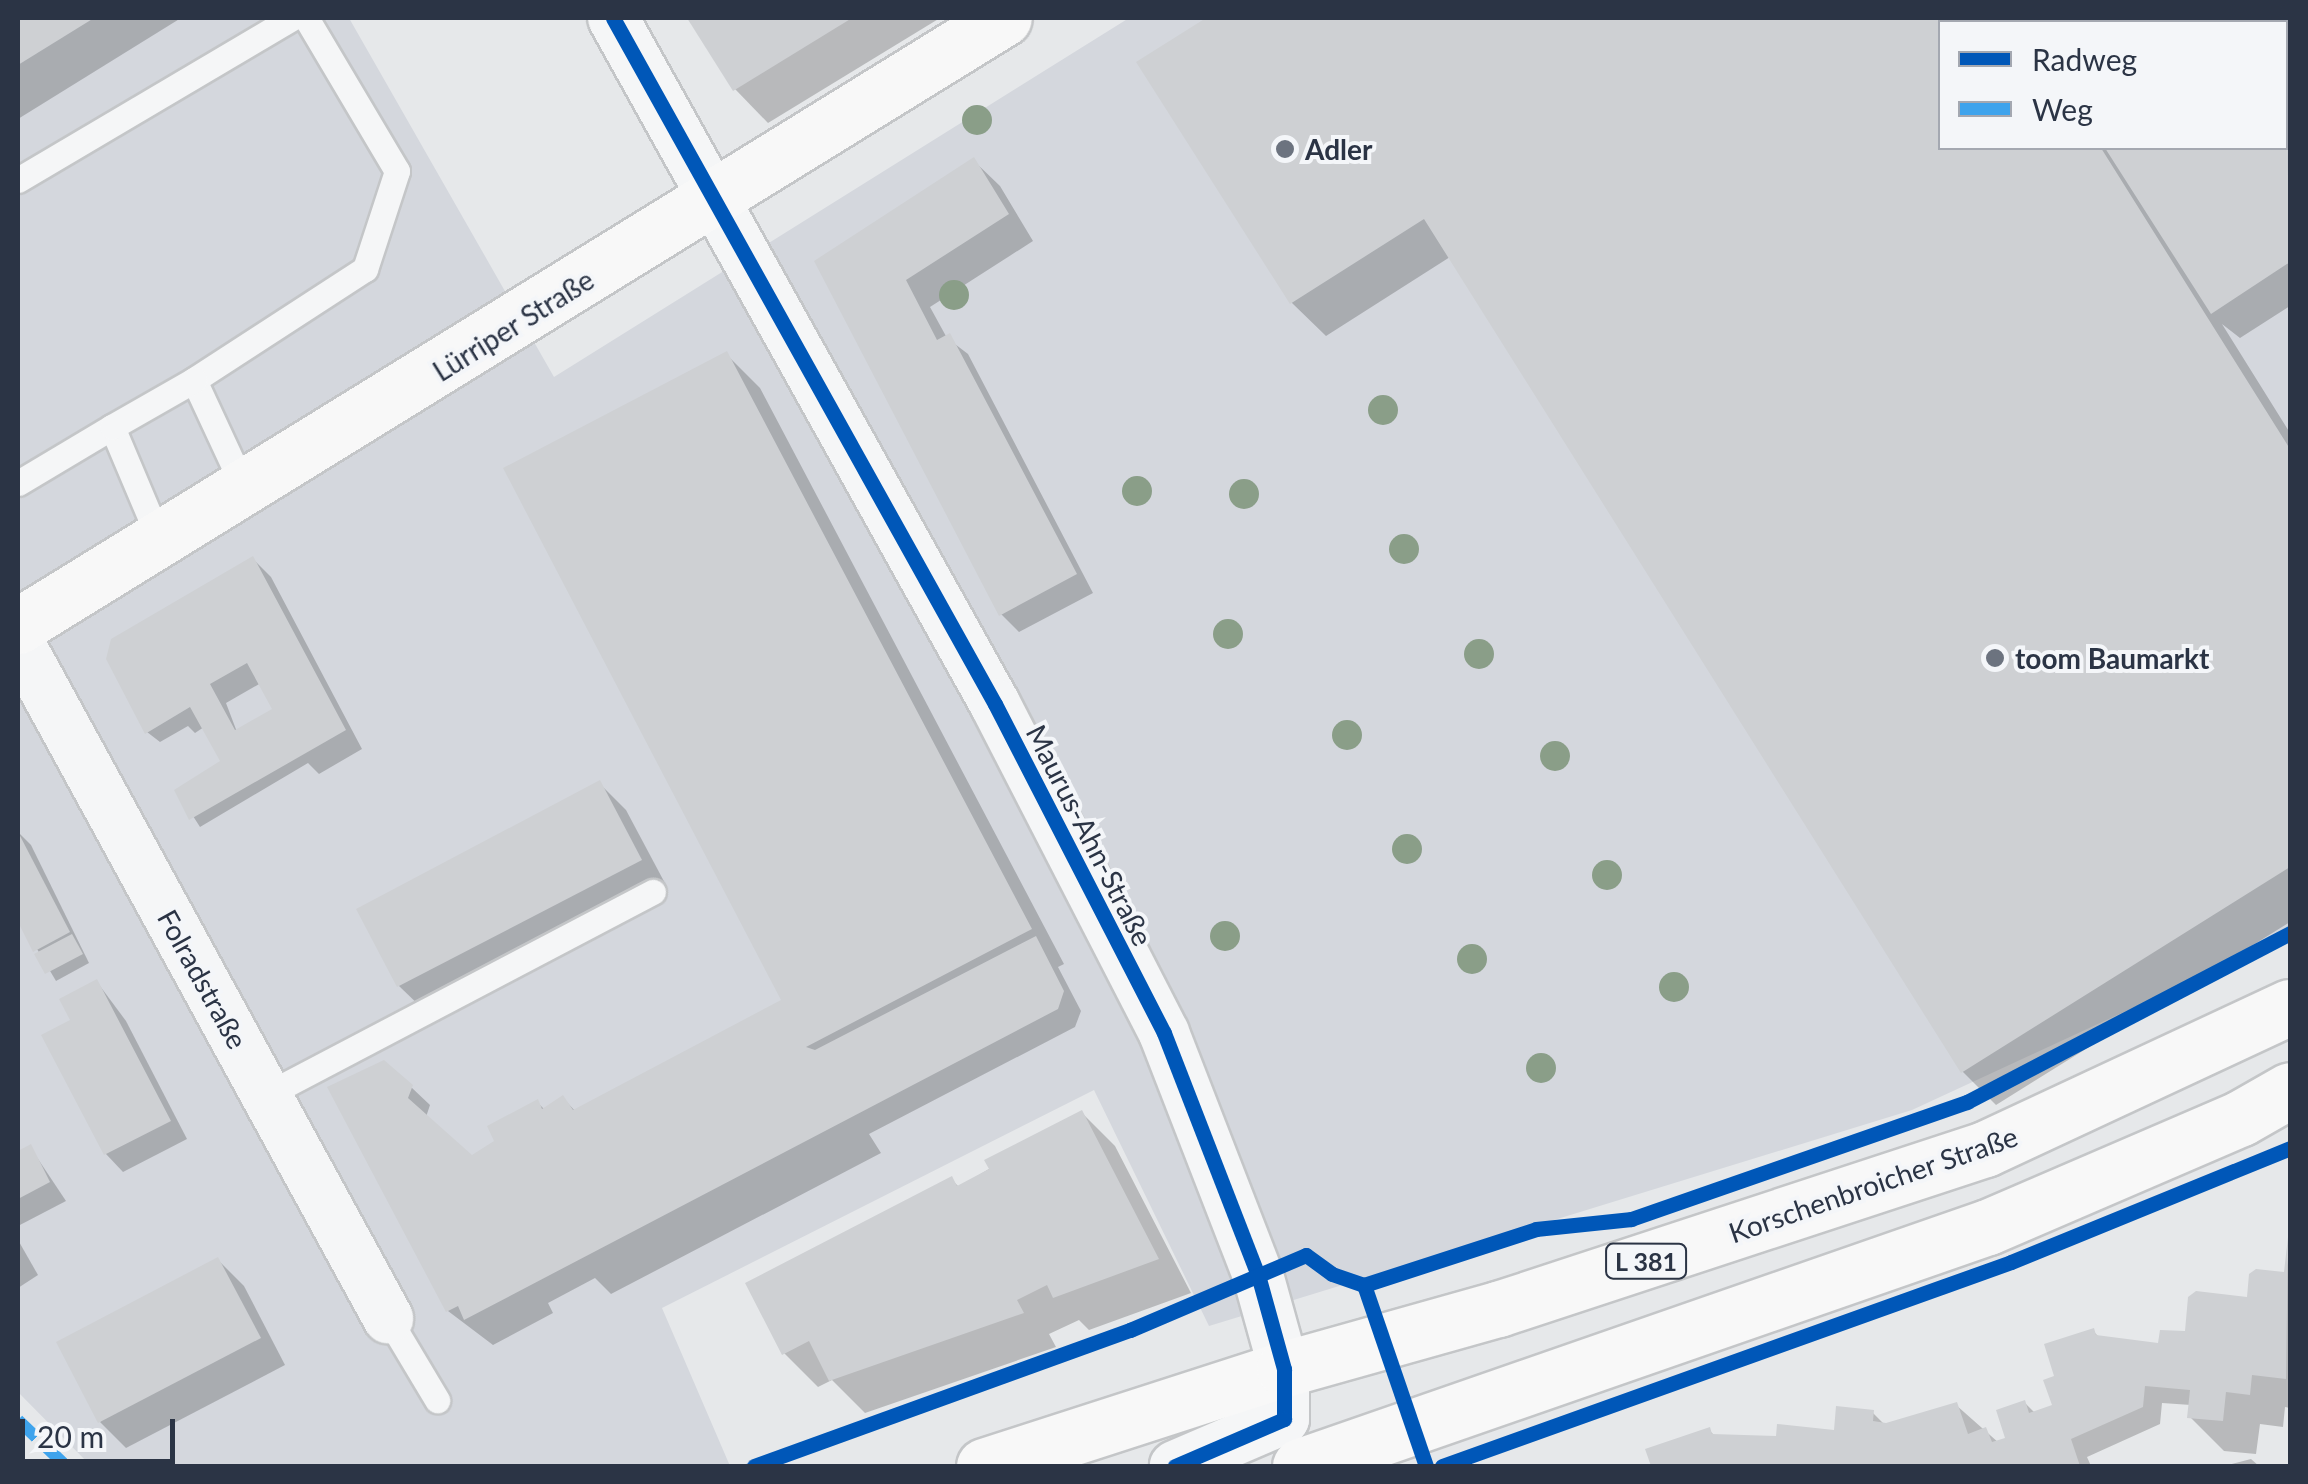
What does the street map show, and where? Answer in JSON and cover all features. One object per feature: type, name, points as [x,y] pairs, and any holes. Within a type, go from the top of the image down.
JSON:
[{"type":"main road","name":"Lürriper Straße","points":[[18,626],[161,543],[1004,18]]},
{"type":"main road","name":"Korschenbroicher Straße","points":[[984,1466],[1284,1368],[1498,1309],[1985,1150],[2290,1006]]},
{"type":"main road","points":[[1300,1466],[1988,1228],[2240,1118],[2290,1090]]},
{"type":"street","name":"Maurus-Ahn-Straße","points":[[613,18],[712,203],[996,704],[1164,1033],[1258,1275],[1284,1368],[1284,1419],[1176,1466]]},
{"type":"street","name":"Folradstraße","points":[[18,641],[388,1318]]},
{"type":"lane","points":[[18,180],[292,18]]},
{"type":"lane","points":[[18,483],[194,380],[365,270],[397,171],[306,18]]},
{"type":"lane","points":[[194,380],[245,490]]},
{"type":"lane","points":[[112,427],[161,543]]},
{"type":"lane","points":[[266,1095],[653,892]]},
{"type":"lane","points":[[388,1318],[437,1400]]},
{"type":"shaded area","points":[[18,18],[349,18],[554,377],[1129,18],[2290,18],[2290,935],[1912,1110],[1209,1326],[1094,1090],[662,1308],[730,1466],[91,1466],[18,1392]]},
{"type":"building","points":[[18,18],[94,18],[18,65]]},
{"type":"building","points":[[687,18],[852,18],[733,91]]},
{"type":"building","name":"toom Baumarkt","points":[[1206,18],[2019,18],[1938,20],[1938,150],[2102,150],[2290,449],[2290,867],[1961,1073],[1424,219],[1290,304],[1136,62]]},
{"type":"building","points":[[2239,18],[2240,20],[2090,20]]},
{"type":"building","points":[[2106,150],[2287,150],[2290,262],[2211,314]]},
{"type":"building","points":[[974,157],[1009,214],[906,280],[937,340],[950,333],[1077,574],[999,616],[814,261]]},
{"type":"building","points":[[727,351],[1032,929],[806,1047],[815,1050],[1036,936],[1064,991],[1058,1009],[464,1320],[458,1306],[446,1312],[327,1087],[384,1060],[413,1085],[408,1098],[472,1155],[494,1141],[487,1126],[538,1099],[542,1109],[563,1095],[573,1110],[781,1000],[503,468]]},
{"type":"building","points":[[253,556],[346,730],[189,820],[174,790],[220,761],[190,707],[145,734],[106,659],[111,639]],"holes":[[[247,663],[272,709],[235,730],[210,684]]]},
{"type":"building","points":[[600,780],[642,860],[397,987],[356,909]]},
{"type":"building","points":[[18,832],[70,932],[33,952],[18,922]]},
{"type":"building","points":[[72,934],[83,954],[45,974],[34,954]]},
{"type":"building","points":[[97,979],[171,1121],[104,1155],[41,1035],[70,1020],[59,999]]},
{"type":"building","points":[[1082,1110],[1159,1259],[1053,1298],[1047,1285],[1017,1300],[1024,1313],[829,1381],[809,1341],[782,1355],[745,1283],[952,1176],[957,1186],[989,1169],[984,1160]]},
{"type":"building","points":[[31,1144],[50,1182],[18,1199],[18,1151]]},
{"type":"building","points":[[2288,1237],[2286,1379],[2252,1375],[2250,1395],[2226,1392],[2223,1421],[2187,1418],[2190,1390],[2145,1386],[2143,1407],[2071,1439],[2080,1466],[1651,1466],[1645,1449],[1710,1427],[1712,1434],[1776,1436],[1777,1424],[1834,1430],[1836,1406],[1874,1410],[1873,1421],[1886,1423],[1957,1402],[1968,1434],[1986,1427],[1992,1442],[2005,1438],[1996,1410],[2025,1400],[2029,1413],[2052,1405],[2043,1380],[2054,1376],[2044,1344],[2094,1328],[2096,1335],[2158,1343],[2160,1330],[2185,1331],[2188,1297],[2196,1291],[2247,1297],[2249,1274],[2256,1269],[2284,1272]]},
{"type":"building","points":[[218,1257],[261,1338],[98,1423],[56,1342]]},
{"type":"marked path","points":[[18,1420],[66,1466]]},
{"type":"cycle path","points":[[613,18],[995,704],[1164,1033],[1258,1275],[1284,1369],[1284,1419],[1175,1466]]},
{"type":"cycle path","points":[[754,1466],[1130,1330],[1306,1255],[1332,1274],[1364,1285],[1536,1229],[1631,1219],[1967,1102],[2290,933]]},
{"type":"cycle path","points":[[1442,1466],[2011,1262],[2290,1148]]},
{"type":"cycle path","points":[[1364,1285],[1426,1466]]},
{"type":"place","name":"Adler","points":[[1285,149]]},
{"type":"place","name":"toom Baumarkt","points":[[1995,658]]}]
